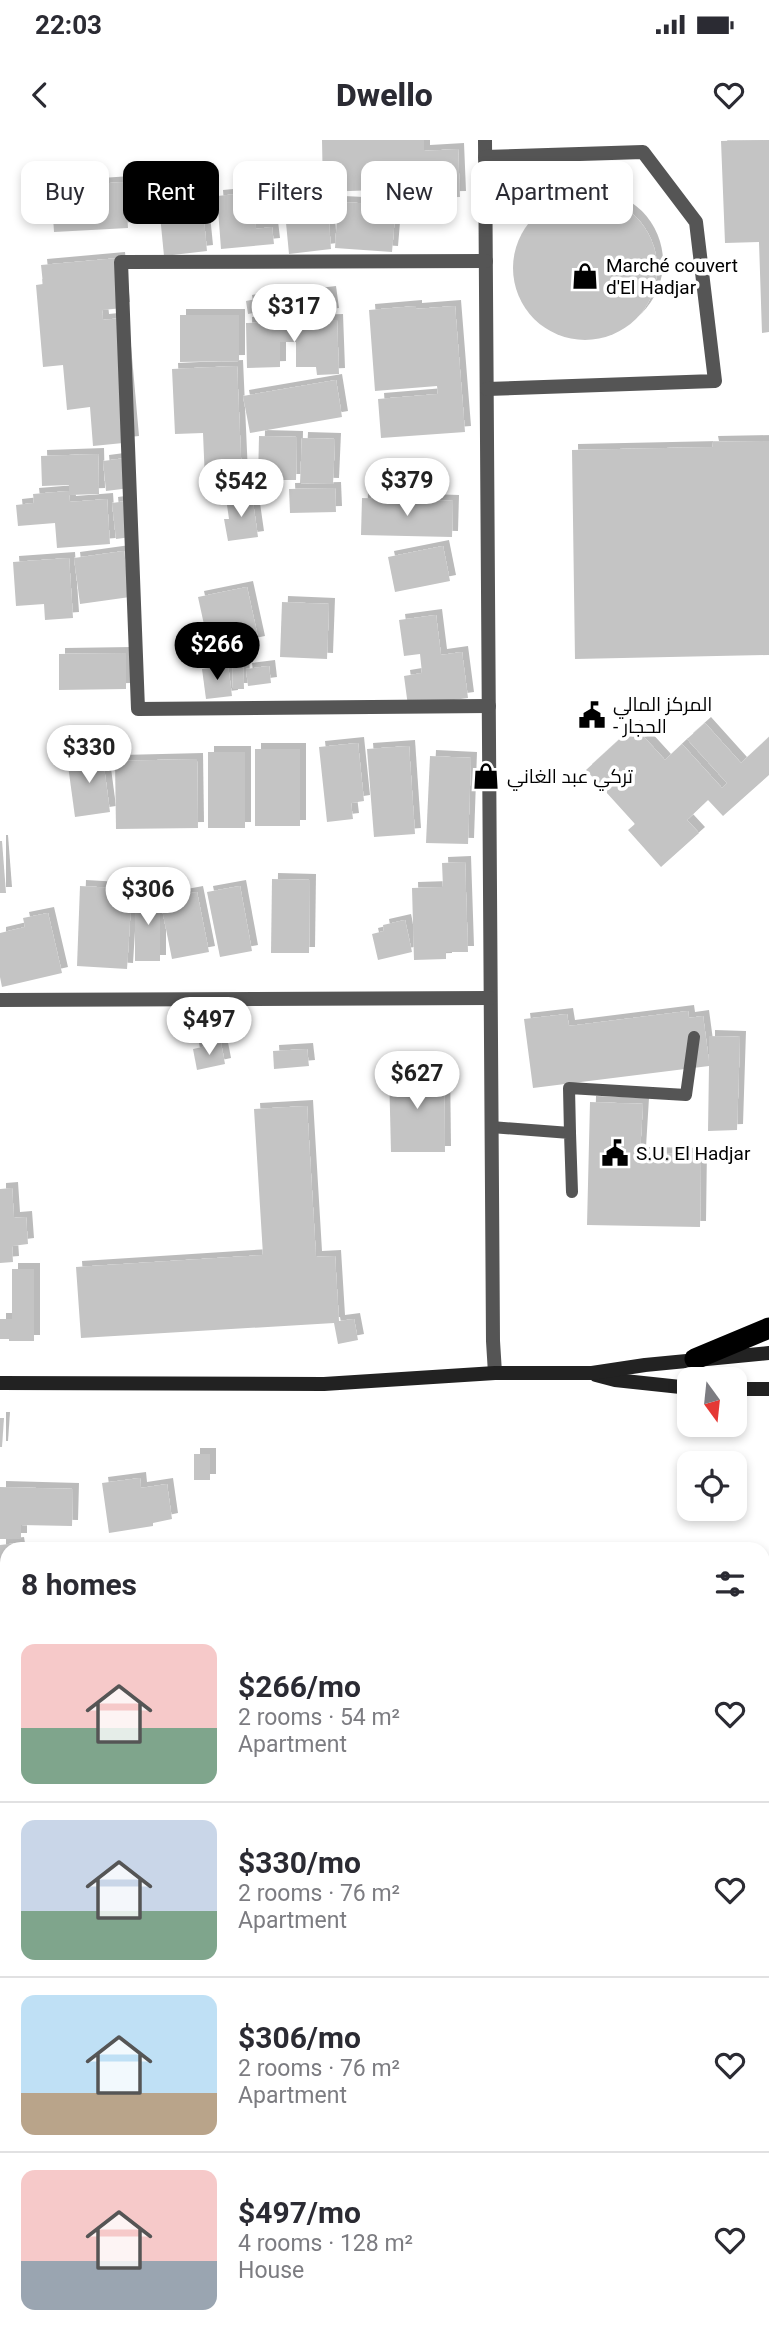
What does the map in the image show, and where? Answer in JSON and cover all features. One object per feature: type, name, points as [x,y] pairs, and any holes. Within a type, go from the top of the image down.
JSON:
[{"type":"highway","points":[[695,1359],[769,1328]]},
{"type":"main road","points":[[0,1383],[324,1384],[495,1373],[592,1373],[695,1359],[769,1353]]},
{"type":"main road","points":[[592,1373],[615,1380],[677,1387]]},
{"type":"main road","points":[[747,1389],[769,1389]]},
{"type":"street","points":[[485,140],[495,1373]]},
{"type":"street","points":[[485,157],[643,152],[696,222],[715,380],[486,389]]},
{"type":"street","points":[[485,261],[121,262],[138,709],[489,706]]},
{"type":"street","points":[[0,1000],[490,998]]},
{"type":"lane","points":[[572,1192],[569,1088],[686,1094],[694,1037]]},
{"type":"lane","points":[[491,1127],[570,1133]]},
{"type":"building","points":[[322,140],[424,140],[424,151],[458,149],[460,197],[457,197],[457,161],[361,161],[361,191],[347,191],[347,161],[322,161]]},
{"type":"building","points":[[769,140],[769,332],[762,333],[759,242],[725,243],[721,141]]},
{"type":"building","points":[[123,182],[123,224],[128,224],[128,228],[54,232],[53,224],[109,224],[109,183]]},
{"type":"building","points":[[233,194],[233,224],[256,224],[256,229],[272,227],[274,244],[221,249],[219,196]]},
{"type":"building","points":[[347,202],[361,203],[361,224],[394,224],[392,252],[335,248],[337,224],[347,224]]},
{"type":"building","name":"Marché couvert d'El Hadjar","points":[[633,215],[652,240],[656,254],[656,282],[645,308],[625,328],[599,339],[571,339],[545,328],[525,308],[514,282],[514,254],[518,240],[528,224],[633,224]]},
{"type":"building","points":[[161,224],[204,224],[207,251],[164,256]]},
{"type":"building","points":[[286,224],[329,224],[331,249],[289,254]]},
{"type":"building","points":[[119,258],[124,308],[102,310],[103,320],[122,318],[133,442],[93,446],[90,407],[67,410],[63,365],[43,367],[36,285],[43,284],[41,265]]},
{"type":"building","points":[[330,292],[333,314],[315,316],[313,294]]},
{"type":"building","points":[[266,297],[268,310],[248,314],[246,301]]},
{"type":"building","points":[[416,306],[416,309],[455,306],[465,432],[381,438],[378,399],[438,394],[437,386],[375,391],[369,310]]},
{"type":"building","points":[[180,315],[239,315],[239,361],[180,362]]},
{"type":"building","points":[[337,320],[339,374],[317,375],[316,367],[296,367],[296,342],[280,342],[280,367],[247,368],[246,323]]},
{"type":"building","points":[[237,366],[242,480],[205,481],[203,433],[175,434],[172,369]]},
{"type":"building","points":[[336,380],[342,417],[250,433],[243,396]]},
{"type":"building","points":[[259,436],[297,437],[296,480],[258,480]]},
{"type":"building","points":[[302,438],[335,439],[333,484],[300,483]]},
{"type":"building","points":[[769,441],[769,655],[575,659],[572,450],[713,447],[712,442]]},
{"type":"building","points":[[98,454],[99,494],[69,495],[70,502],[107,499],[110,544],[57,548],[55,523],[18,526],[16,505],[34,503],[33,494],[69,491],[69,485],[42,486],[41,456]]},
{"type":"building","points":[[126,458],[130,488],[106,491],[103,461]]},
{"type":"building","points":[[335,488],[336,512],[290,513],[289,489]]},
{"type":"building","points":[[252,495],[258,537],[228,541],[224,519],[229,519],[226,498]]},
{"type":"building","points":[[362,498],[453,501],[452,537],[361,535]]},
{"type":"building","points":[[127,501],[131,537],[116,539],[112,503]]},
{"type":"building","points":[[443,546],[450,581],[395,592],[388,557]]},
{"type":"building","points":[[124,551],[130,597],[80,604],[74,558]]},
{"type":"building","points":[[69,558],[73,618],[45,620],[44,604],[16,606],[13,562]]},
{"type":"building","points":[[247,587],[259,642],[210,652],[198,597]]},
{"type":"building","points":[[282,602],[329,604],[327,659],[280,657]]},
{"type":"building","points":[[436,615],[441,655],[462,652],[468,698],[408,706],[404,676],[422,673],[420,654],[404,656],[399,620]]},
{"type":"building","points":[[232,651],[243,651],[244,689],[233,689]]},
{"type":"building","points":[[126,653],[126,689],[59,690],[59,654]]},
{"type":"building","points":[[228,665],[232,696],[206,699],[202,669]]},
{"type":"building","points":[[269,666],[271,683],[248,686],[246,669]]},
{"type":"building","points":[[705,723],[741,763],[769,737],[769,775],[723,816],[708,800],[687,820],[699,833],[661,867],[628,830],[635,824],[586,770],[634,726],[665,760],[682,744],[722,788],[727,783],[687,739]]},
{"type":"building","points":[[358,743],[364,801],[351,803],[353,819],[327,822],[319,747]]},
{"type":"building","points":[[409,746],[415,834],[374,837],[367,749]]},
{"type":"building","points":[[255,749],[300,749],[300,826],[255,826]]},
{"type":"building","points":[[102,752],[110,812],[75,817],[67,758]]},
{"type":"building","points":[[208,752],[245,752],[245,828],[208,828]]},
{"type":"building","points":[[430,756],[471,758],[468,844],[426,843]]},
{"type":"building","points":[[197,759],[198,828],[116,829],[115,761]]},
{"type":"building","points":[[2,841],[6,893],[0,893]]},
{"type":"building","points":[[465,862],[468,952],[446,952],[446,959],[414,960],[412,888],[443,887],[442,863]]},
{"type":"building","points":[[272,879],[310,880],[309,953],[271,953]]},
{"type":"building","points":[[80,886],[132,889],[127,969],[77,966]]},
{"type":"building","points":[[240,886],[252,951],[220,957],[207,892]]},
{"type":"building","points":[[197,892],[209,952],[172,959],[160,899]]},
{"type":"building","points":[[135,893],[160,893],[160,961],[135,961]]},
{"type":"building","points":[[48,913],[62,973],[2,987],[0,933],[25,927],[23,918]]},
{"type":"building","points":[[405,920],[412,952],[378,960],[372,934],[384,931],[383,925]]},
{"type":"building","points":[[688,1011],[689,1018],[703,1016],[709,1061],[709,1036],[740,1037],[737,1130],[708,1131],[709,1066],[533,1088],[524,1019],[567,1014],[569,1026]]},
{"type":"building","points":[[221,1043],[225,1064],[197,1070],[193,1049]]},
{"type":"building","points":[[307,1049],[309,1066],[274,1069],[273,1051]]},
{"type":"building","points":[[444,1070],[445,1152],[391,1152],[389,1071]]},
{"type":"building","points":[[590,1102],[643,1104],[640,1153],[701,1154],[700,1227],[587,1225]]},
{"type":"building","points":[[307,1106],[316,1257],[335,1256],[339,1321],[354,1319],[358,1340],[338,1344],[334,1323],[81,1338],[76,1267],[263,1255],[254,1109]]},
{"type":"building","points":[[12,1188],[14,1218],[26,1217],[28,1244],[12,1246],[13,1262],[0,1263],[0,1189]]},
{"type":"building","points":[[12,1269],[34,1269],[34,1341],[0,1339],[0,1319],[12,1319]]},
{"type":"building","points":[[0,1418],[4,1418],[2,1447],[0,1447]]},
{"type":"building","points":[[194,1454],[210,1454],[210,1480],[194,1480]]},
{"type":"building","points":[[140,1478],[141,1488],[167,1484],[172,1519],[153,1523],[153,1526],[109,1533],[102,1483]]},
{"type":"building","points":[[0,1487],[73,1489],[72,1526],[21,1525],[21,1539],[0,1539]]},
{"type":"place","name":"Marché couvert d'El Hadjar","points":[[585,276]]},
{"type":"place","name":"المركز المالي - الحجار","points":[[592,715]]},
{"type":"place","name":"تركي عبد الغاني","points":[[486,776]]},
{"type":"place","name":"S.U. El Hadjar","points":[[615,1153]]}]
